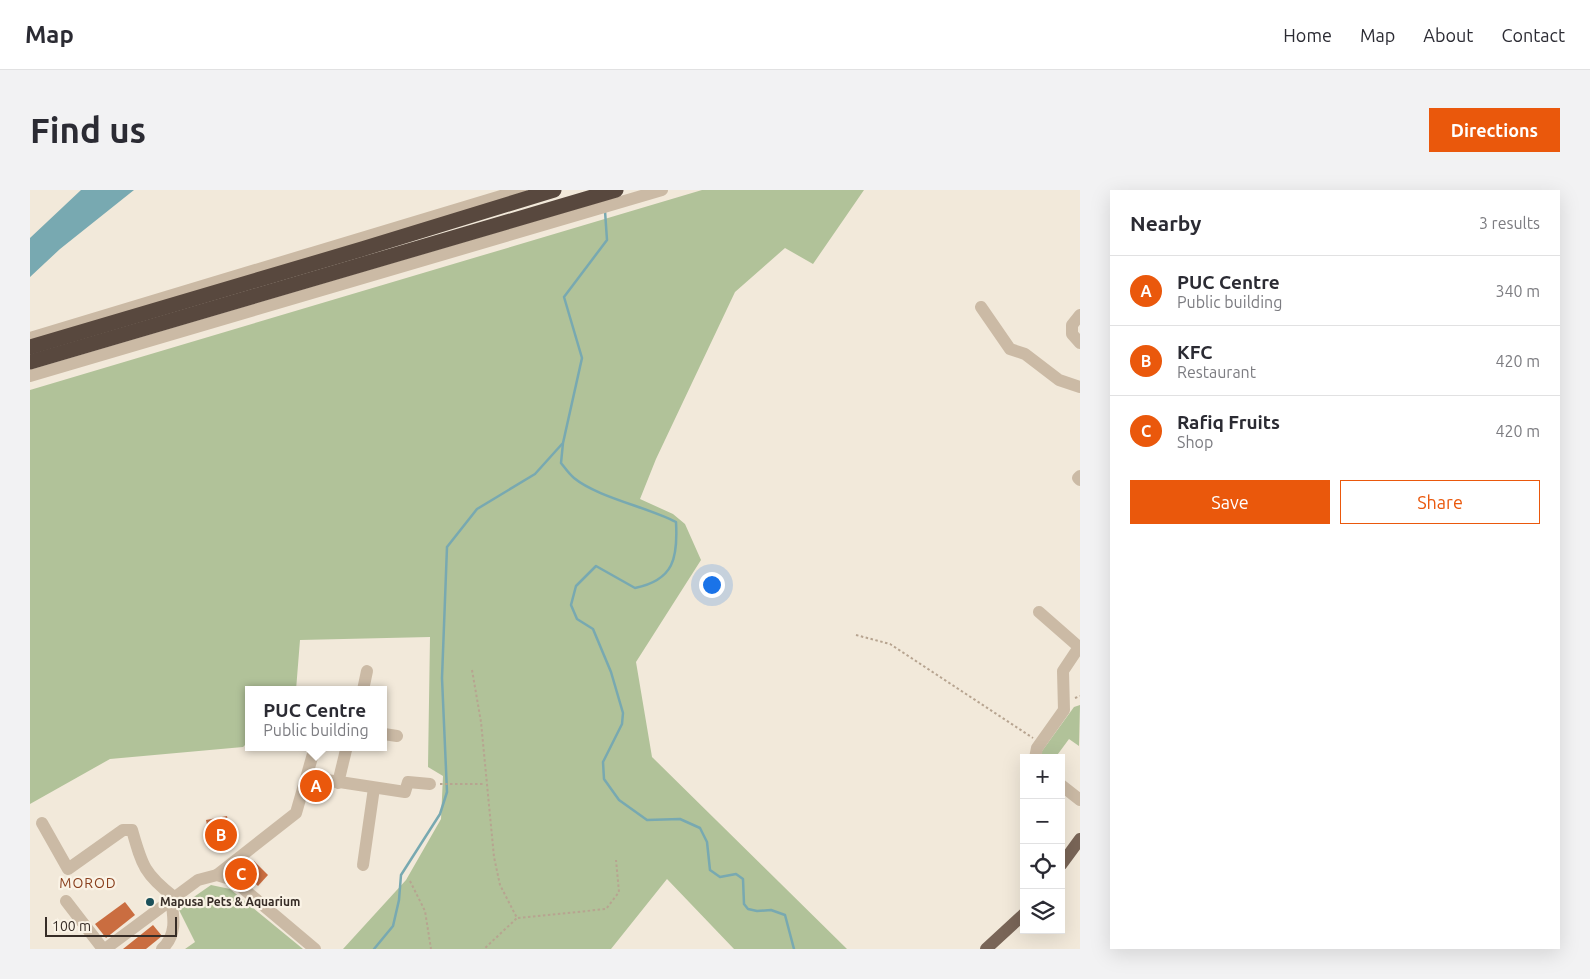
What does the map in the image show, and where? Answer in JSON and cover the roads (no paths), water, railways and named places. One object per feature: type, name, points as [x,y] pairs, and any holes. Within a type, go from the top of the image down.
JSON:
[{"type":"highway","points":[[30,347],[554,190]]},
{"type":"highway","points":[[30,362],[616,190]]},
{"type":"main road","points":[[1065,859],[1080,838]]},
{"type":"main road","points":[[986,949],[1020,918]]},
{"type":"street","points":[[30,338],[521,190]]},
{"type":"street","points":[[30,376],[662,190]]},
{"type":"street","points":[[981,307],[1010,349],[1025,354],[1059,380],[1080,387]]},
{"type":"street","points":[[1080,315],[1072,325],[1072,334],[1080,343]]},
{"type":"street","points":[[1080,476],[1078,478],[1080,480]]},
{"type":"street","points":[[1037,754],[1041,743],[1064,710],[1063,671],[1079,647],[1039,612]]},
{"type":"street","points":[[365,686],[367,672]]},
{"type":"street","points":[[387,734],[397,736]]},
{"type":"street","points":[[66,901],[104,949],[198,880],[217,875],[296,813],[314,751]]},
{"type":"street","points":[[338,783],[346,751]]},
{"type":"street","points":[[307,777],[405,792],[408,782],[430,784]]},
{"type":"street","points":[[363,865],[374,788]]},
{"type":"street","points":[[1065,788],[1080,800]]},
{"type":"street","points":[[42,823],[68,869],[123,830],[132,830],[141,864],[154,882],[172,898],[175,924],[169,943],[162,949]]},
{"type":"street","points":[[217,875],[233,880],[315,949]]},
{"type":"water","points":[[81,190],[134,190],[60,249],[30,277],[30,238]]},
{"type":"waterway","points":[[605,211],[607,240],[564,297],[582,358],[563,443],[561,463],[574,478],[584,485],[676,522],[676,546],[671,566],[666,573],[648,584],[635,588],[596,566],[576,586],[571,605],[577,619],[593,629],[611,672],[623,713],[622,724],[603,762],[604,779],[619,800],[647,820],[680,819],[700,828],[707,842],[710,870],[720,877],[736,874],[743,879],[744,904],[748,909],[757,911],[771,910],[785,915],[794,949]]},
{"type":"waterway","points":[[374,949],[393,926],[399,900],[401,875],[440,814],[447,792],[442,678],[447,547],[477,509],[535,474],[562,444]]},
{"type":"place","name":"PUC Centre","points":[[316,786]]},
{"type":"place","name":"KFC","points":[[221,835]]},
{"type":"place","name":"Rafiq Fruits","points":[[241,874]]},
{"type":"place","name":"Mapusa Pets & Aquarium","points":[[150,902]]},
{"type":"district","name":"MOROD","points":[[88,883]]}]
